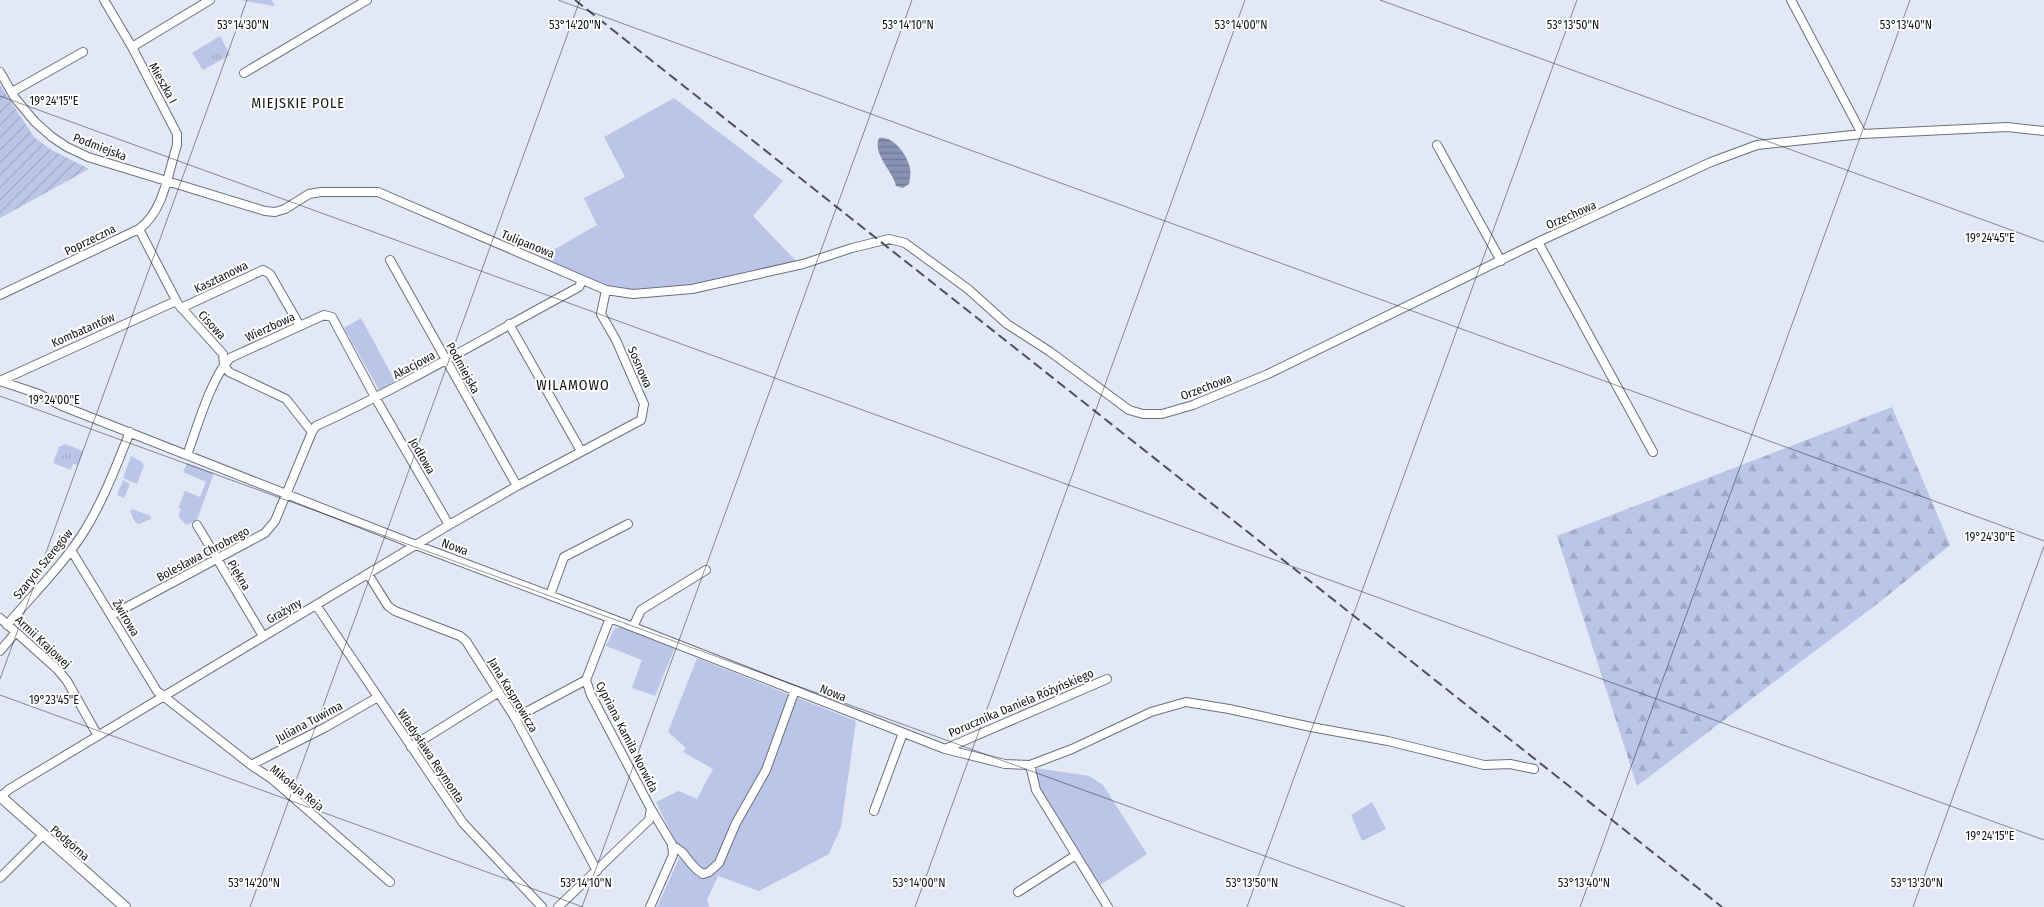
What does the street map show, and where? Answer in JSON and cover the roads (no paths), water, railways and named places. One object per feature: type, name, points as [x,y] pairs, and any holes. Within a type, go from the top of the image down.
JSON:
[{"type":"main road","name":"Podgórna","points":[[1,797],[125,907]]},
{"type":"street","name":"Mieszka I","points":[[104,0],[132,47],[177,134],[166,182]]},
{"type":"street","points":[[132,47],[210,0]]},
{"type":"street","points":[[244,73],[367,0]]},
{"type":"street","points":[[1791,0],[1862,134]]},
{"type":"street","points":[[12,92],[83,52]]},
{"type":"street","name":"Podmiejska","points":[[0,72],[12,92],[35,122],[67,147],[88,157],[166,182]]},
{"type":"street","name":"Orzechowa","points":[[889,238],[905,243],[968,289],[1007,324],[1048,351],[1129,410],[1142,414],[1162,414],[1193,405],[1268,374],[1538,242],[1711,162],[1757,145],[1862,134],[2007,126],[2044,131]]},
{"type":"street","points":[[1437,145],[1501,261]]},
{"type":"street","name":"Poprzeczna","points":[[0,295],[139,229],[148,222],[156,211],[166,182]]},
{"type":"street","name":"Tulipanowa","points":[[166,182],[265,211],[275,212],[285,209],[310,194],[321,192],[378,192],[449,224],[552,265],[606,290],[633,294],[692,289],[803,264],[889,238]]},
{"type":"street","name":"Cisowa","points":[[139,229],[176,301],[224,354],[224,365],[229,372],[286,399],[312,432]]},
{"type":"street","points":[[1538,242],[1654,452]]},
{"type":"street","name":"Podmiejska","points":[[390,260],[517,486]]},
{"type":"street","name":"Kasztanowa","points":[[181,308],[263,270],[270,274],[300,326]]},
{"type":"street","name":"Akacjowa","points":[[312,432],[316,426],[376,399],[579,287],[582,280]]},
{"type":"street","name":"Sosnowa","points":[[581,451],[641,420],[644,404],[616,340],[601,314],[606,290]]},
{"type":"street","name":"Kombatantów","points":[[0,381],[176,301]]},
{"type":"street","name":"Wierzbowa","points":[[187,454],[216,379],[230,358],[324,314],[332,317],[376,399]]},
{"type":"street","points":[[509,324],[581,451]]},
{"type":"street","name":"Nowa","points":[[0,381],[39,394],[62,406],[416,545],[610,618],[945,749],[1005,764],[1030,765]]},
{"type":"street","name":"Jodłowa","points":[[376,399],[449,525]]},
{"type":"street","name":"Szarych Szeregów","points":[[7,625],[71,550],[85,530],[106,492],[130,432]]},
{"type":"street","points":[[286,493],[312,432]]},
{"type":"street","name":"Grażyny","points":[[1,797],[8,790],[262,636],[449,525],[581,451]]},
{"type":"street","name":"Bolesława Chrobrego","points":[[112,616],[265,533],[275,521],[286,493]]},
{"type":"street","points":[[550,595],[564,557],[628,524]]},
{"type":"street","name":"Piękna","points":[[197,525],[262,636]]},
{"type":"street","name":"Żwirowa","points":[[71,550],[157,691],[163,696]]},
{"type":"street","points":[[633,627],[641,610],[706,570]]},
{"type":"street","name":"Jana Kasprowicza","points":[[368,574],[388,606],[395,611],[460,636],[466,641],[514,718],[597,871]]},
{"type":"street","name":"Władysława Reymonta","points":[[316,605],[463,823],[542,907]]},
{"type":"street","name":"Armii Krajowej","points":[[0,618],[57,669],[67,681],[98,736]]},
{"type":"street","name":"Cypriana Kamila Norwida","points":[[610,618],[586,680],[651,809],[672,845],[681,849],[693,868],[703,874],[709,872],[719,863],[736,823],[766,770],[795,690]]},
{"type":"street","points":[[0,651],[16,632]]},
{"type":"street","name":"Porucznika Daniela Różyńskiego","points":[[945,749],[1107,679]]},
{"type":"street","points":[[514,718],[586,680]]},
{"type":"street","points":[[411,747],[499,692]]},
{"type":"street","name":"Mikołaja Reja","points":[[163,696],[250,765],[272,779],[390,882]]},
{"type":"street","name":"Juliana Tuwima","points":[[250,765],[326,727],[378,696]]},
{"type":"street","points":[[1108,907],[1036,790],[1030,765],[1072,749],[1151,712],[1186,702],[1388,741],[1484,765],[1510,764],[1534,768]]},
{"type":"street","points":[[874,811],[903,733]]},
{"type":"street","name":"Cypriana Kamila Norwida","points":[[558,907],[649,820],[651,809]]},
{"type":"street","points":[[0,878],[43,835]]},
{"type":"street","points":[[650,907],[671,863],[672,845]]},
{"type":"street","points":[[1018,892],[1076,855]]},
{"type":"railway","points":[[575,0],[1722,907]]},
{"type":"district","name":"MIEJSKIE POLE","points":[[298,103]]},
{"type":"district","name":"WILAMOWO","points":[[573,385]]}]
